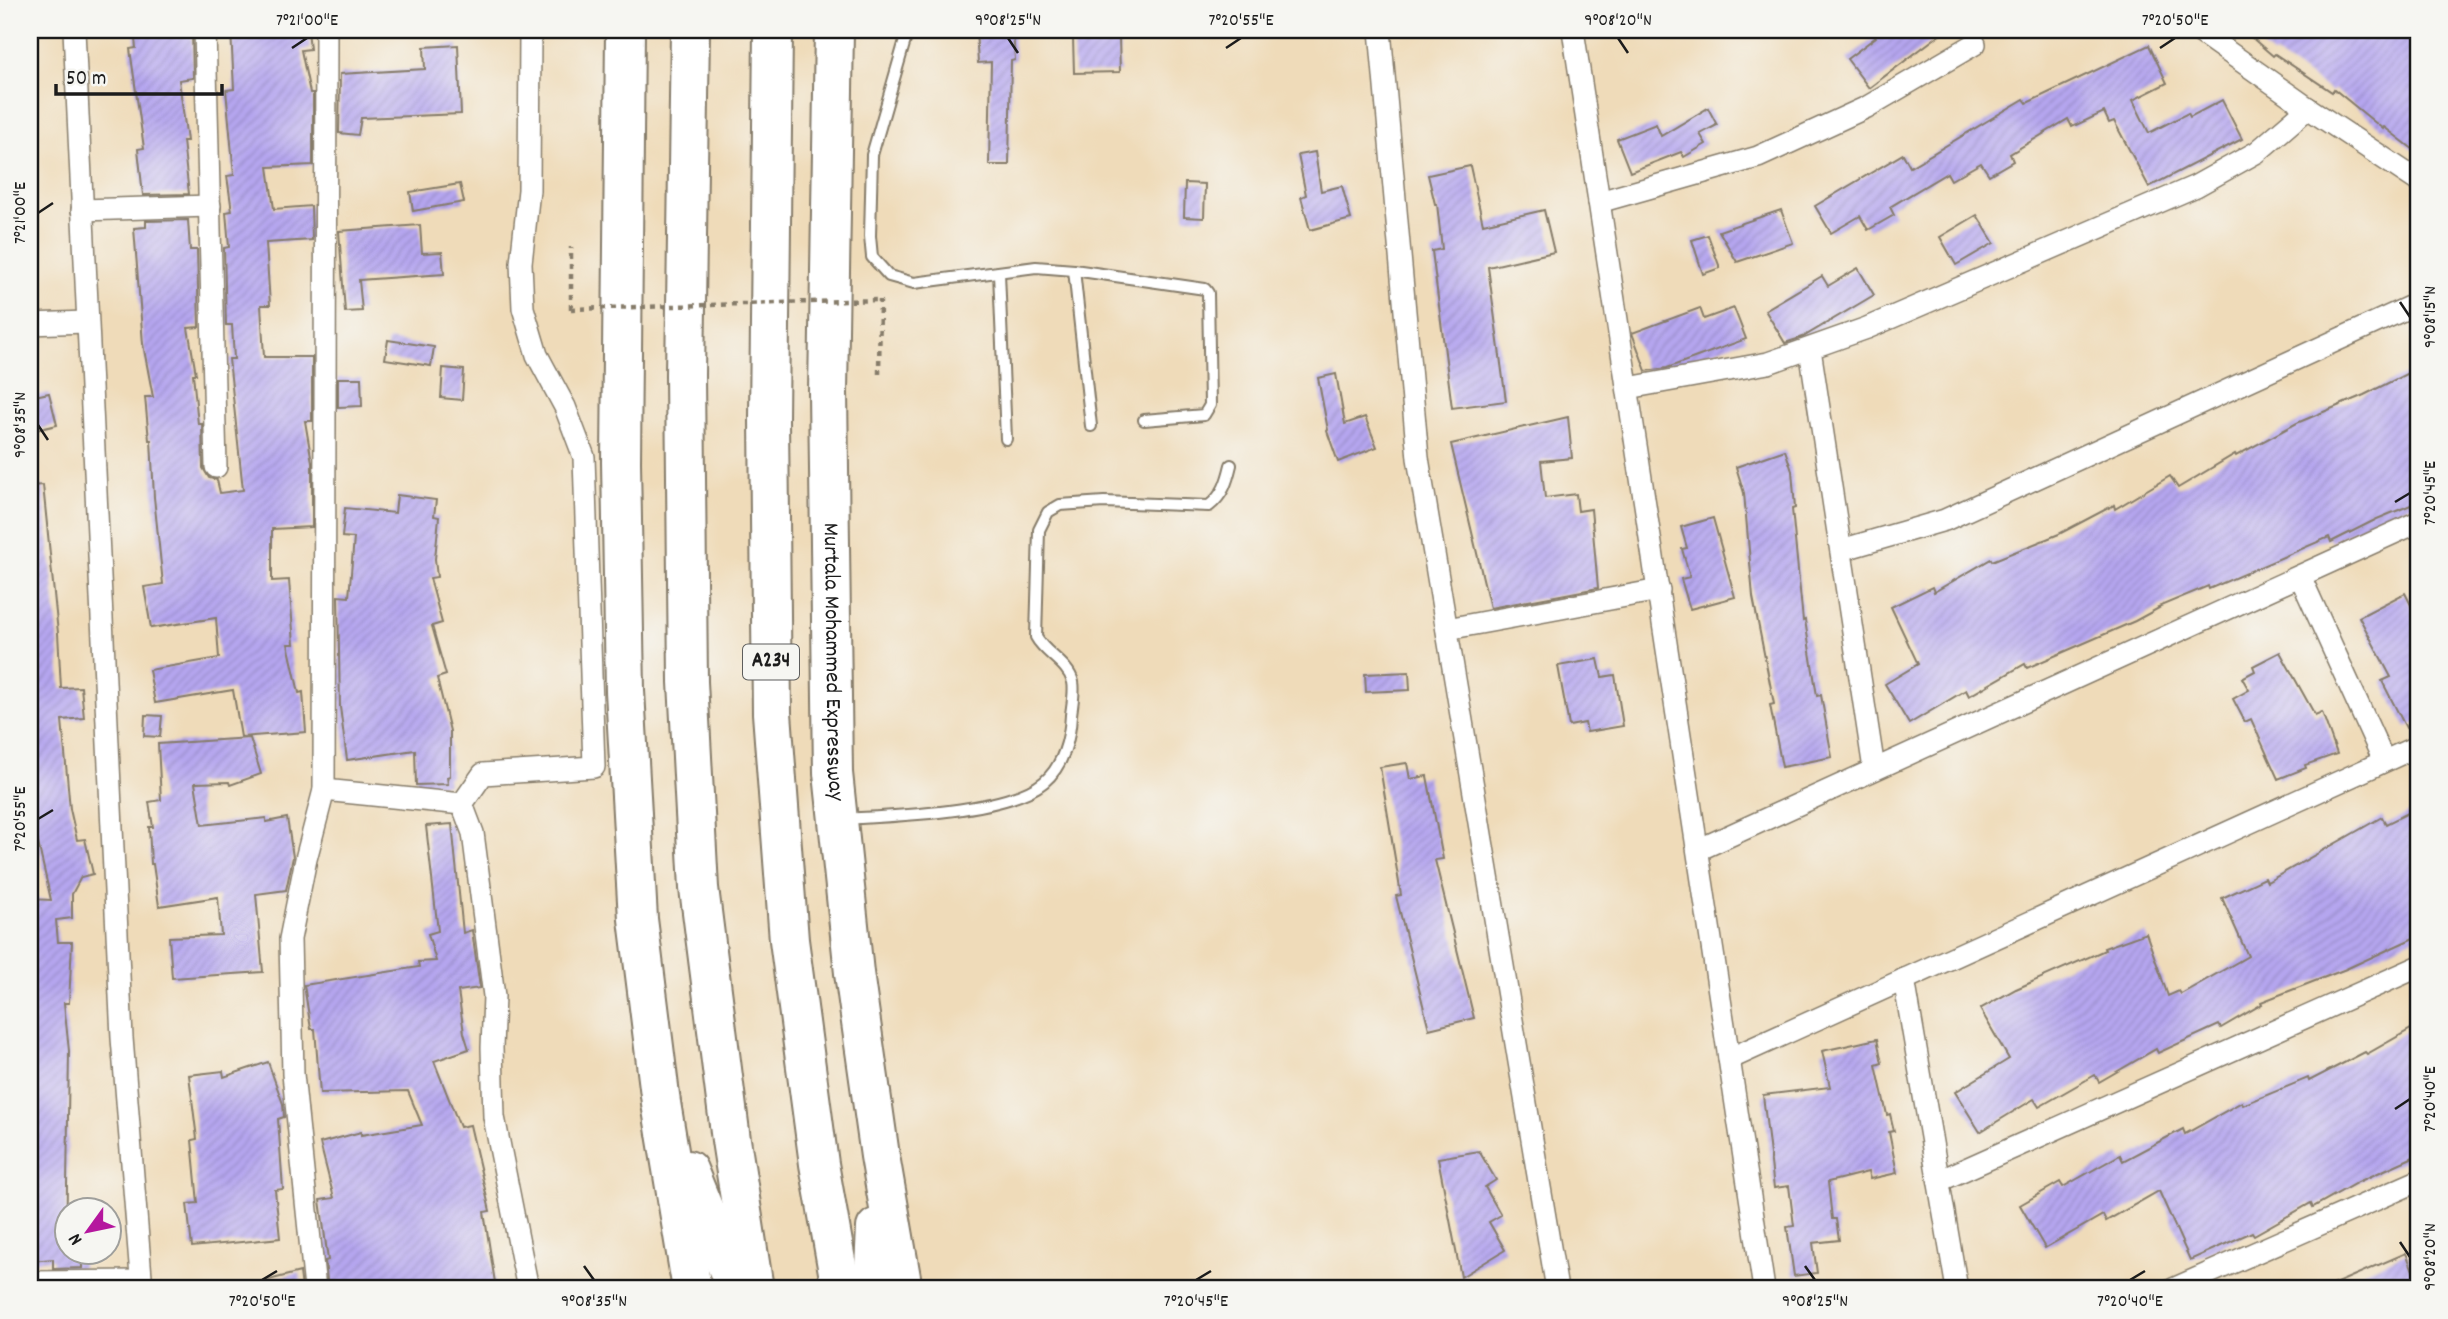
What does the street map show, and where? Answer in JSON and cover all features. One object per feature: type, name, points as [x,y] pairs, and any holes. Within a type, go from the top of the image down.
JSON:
[{"type":"highway","points":[[625,30],[621,461],[625,691],[638,919],[661,1103],[692,1289]]},
{"type":"highway","points":[[690,30],[685,375],[688,696],[699,888],[731,1140],[754,1289]]},
{"type":"highway","name":"A234","points":[[773,30],[769,419],[772,713],[789,940],[819,1164],[841,1289]]},
{"type":"highway","name":"Murtala Mohammed Expressway","points":[[834,30],[828,392],[833,760],[854,973],[880,1156],[903,1289]]},
{"type":"highway","points":[[661,1103],[736,1289]]},
{"type":"highway","points":[[873,1289],[880,1156]]},
{"type":"street","points":[[30,1282],[141,1285],[122,1038],[74,30]]},
{"type":"street","points":[[205,30],[216,467]]},
{"type":"street","points":[[315,1289],[293,1073],[290,939],[306,859],[324,790],[328,102],[326,30]]},
{"type":"street","points":[[462,804],[483,774],[594,767],[584,457],[565,407],[537,355],[523,308],[521,263],[529,190],[530,30]]},
{"type":"street","points":[[1380,30],[1418,458],[1557,1289]]},
{"type":"street","points":[[1573,30],[1765,1289]]},
{"type":"street","points":[[2197,30],[2418,181]]},
{"type":"street","points":[[1600,202],[1758,157],[1867,107],[1975,44]]},
{"type":"street","points":[[1628,388],[1768,363],[1867,328],[2196,186],[2257,152],[2308,108]]},
{"type":"street","points":[[82,210],[209,206]]},
{"type":"street","points":[[1840,550],[1945,520],[2418,303]]},
{"type":"street","points":[[30,324],[86,322]]},
{"type":"street","points":[[1810,349],[1874,769]]},
{"type":"street","points":[[1698,850],[2418,522]]},
{"type":"street","points":[[2300,576],[2384,761]]},
{"type":"street","points":[[1447,629],[1658,590]]},
{"type":"street","points":[[1729,1059],[2418,746]]},
{"type":"street","points":[[324,790],[462,804]]},
{"type":"street","points":[[462,804],[473,832],[494,996],[494,1117],[528,1289]]},
{"type":"street","points":[[1939,1181],[2418,967]]},
{"type":"street","points":[[1904,979],[1957,1289]]},
{"type":"street","points":[[2173,1289],[2418,1181]]},
{"type":"lane","points":[[908,30],[872,155],[872,257],[890,276],[914,284],[1036,267],[1200,287],[1209,293],[1208,411],[1204,415],[1143,420]]},
{"type":"lane","points":[[1074,270],[1091,426]]},
{"type":"lane","points":[[999,272],[1006,439]]},
{"type":"lane","points":[[838,820],[925,814],[1004,801],[1043,783],[1060,763],[1070,730],[1073,682],[1066,670],[1042,648],[1036,637],[1039,530],[1048,512],[1060,505],[1104,502],[1209,506],[1218,499],[1225,486],[1231,465]]},
{"type":"path","points":[[571,247],[571,309],[880,300],[879,374]]},
{"type":"building","points":[[134,30],[192,30],[193,78],[179,80],[187,141],[183,141],[189,194],[143,195],[138,149],[144,148],[130,49],[136,48]]},
{"type":"building","points":[[231,30],[308,30],[310,49],[301,50],[310,93],[313,93],[313,165],[268,167],[274,209],[311,206],[312,240],[266,243],[270,305],[261,305],[264,357],[312,357],[312,421],[305,421],[312,462],[312,527],[272,529],[272,581],[289,580],[294,644],[288,644],[299,693],[303,692],[306,732],[241,737],[233,690],[155,703],[149,670],[219,658],[216,618],[151,628],[144,587],[163,584],[145,397],[153,397],[143,344],[134,228],[146,227],[146,221],[188,220],[190,250],[197,250],[199,327],[188,328],[196,374],[193,374],[198,424],[202,424],[203,468],[209,478],[217,480],[220,493],[243,490],[229,359],[234,359],[232,325],[226,325],[224,248],[229,247],[226,212],[232,211],[227,176],[234,175],[226,90],[234,89]]},
{"type":"building","points":[[976,30],[1013,30],[1015,60],[1011,61],[1009,165],[989,165],[991,62],[978,63]]},
{"type":"building","points":[[1871,30],[1946,30],[1869,88],[1847,59],[1876,37]]},
{"type":"building","points":[[2243,30],[2418,30],[2418,153],[2384,127],[2383,129],[2334,89],[2332,92],[2275,54],[2273,56]]},
{"type":"building","points":[[1119,37],[1120,72],[1074,73],[1073,38]]},
{"type":"building","points":[[458,45],[461,114],[361,118],[358,135],[339,133],[340,74],[425,69],[424,47]]},
{"type":"building","points":[[2149,45],[2167,83],[2133,100],[2149,133],[2188,113],[2190,117],[2222,100],[2242,139],[2149,187],[2114,121],[2109,123],[2104,112],[2072,127],[2068,119],[2010,154],[2013,161],[1989,175],[1981,163],[1951,180],[1947,173],[1890,207],[1894,215],[1868,230],[1860,216],[1831,233],[1815,206],[1903,154],[1910,167],[2024,99],[2027,103]]},
{"type":"building","points":[[1708,108],[1717,125],[1700,134],[1706,144],[1684,157],[1681,152],[1630,172],[1617,139],[1656,124],[1661,136]]},
{"type":"building","points":[[1315,152],[1321,191],[1342,186],[1351,219],[1310,230],[1301,197],[1306,195],[1298,155]]},
{"type":"building","points":[[1470,166],[1483,224],[1544,210],[1554,252],[1488,267],[1506,401],[1452,408],[1432,251],[1442,249],[1437,204],[1428,175]]},
{"type":"building","points":[[1185,183],[1205,184],[1204,218],[1184,217]]},
{"type":"building","points":[[460,184],[464,202],[413,211],[410,192]]},
{"type":"building","points":[[1781,210],[1793,243],[1737,262],[1719,231]]},
{"type":"building","points":[[1977,215],[1994,243],[1956,265],[1940,237]]},
{"type":"building","points":[[420,225],[422,253],[442,252],[444,274],[359,280],[362,311],[345,312],[339,231]]},
{"type":"building","points":[[1708,235],[1720,268],[1703,274],[1692,240]]},
{"type":"building","points":[[1858,268],[1874,295],[1803,337],[1785,343],[1765,310],[1822,276],[1828,286]]},
{"type":"building","points":[[1700,308],[1704,319],[1734,308],[1746,339],[1667,368],[1646,371],[1632,333]]},
{"type":"building","points":[[388,340],[434,347],[431,366],[385,359]]},
{"type":"building","points":[[443,368],[464,370],[462,400],[441,398]]},
{"type":"building","points":[[2418,368],[2418,502],[2331,542],[2329,537],[2209,589],[2208,586],[2158,607],[2135,621],[2027,668],[2025,664],[1969,696],[1966,690],[1909,724],[1885,684],[1918,664],[1891,607],[1932,587],[1934,592],[1991,559],[1992,561],[2059,534],[2114,505],[2115,509],[2170,476],[2178,488],[2235,454],[2236,456],[2297,423],[2364,395]]},
{"type":"building","points":[[1336,374],[1345,424],[1365,417],[1377,447],[1338,462],[1327,431],[1318,378]]},
{"type":"building","points":[[338,378],[361,378],[362,406],[338,407]]},
{"type":"building","points":[[49,393],[57,425],[36,430],[30,397]]},
{"type":"building","points":[[1568,417],[1572,458],[1541,461],[1545,498],[1576,494],[1578,511],[1591,509],[1598,588],[1490,608],[1451,444]]},
{"type":"building","points":[[1785,450],[1792,471],[1795,508],[1792,509],[1803,621],[1805,620],[1817,696],[1821,695],[1832,757],[1782,767],[1770,705],[1774,704],[1753,597],[1744,493],[1736,467]]},
{"type":"building","points":[[43,485],[61,688],[81,687],[84,718],[62,720],[70,809],[77,840],[85,839],[93,874],[81,877],[72,894],[72,918],[56,920],[58,942],[72,942],[69,1003],[64,1003],[69,1051],[67,1196],[52,1196],[52,1259],[30,1261],[30,899],[51,900],[31,812],[30,486]]},
{"type":"building","points":[[397,495],[436,500],[434,516],[439,517],[435,559],[437,577],[430,578],[442,623],[432,626],[446,675],[437,678],[450,731],[448,784],[416,785],[415,750],[347,760],[340,707],[338,596],[349,597],[354,538],[342,537],[345,508],[395,513]]},
{"type":"building","points":[[1713,518],[1735,597],[1690,609],[1681,579],[1690,577],[1682,549],[1687,548],[1681,527]]},
{"type":"building","points":[[2405,593],[2418,619],[2418,722],[2406,728],[2382,681],[2391,677],[2359,617]]},
{"type":"building","points":[[2280,652],[2315,715],[2322,712],[2337,754],[2305,765],[2306,768],[2278,779],[2251,719],[2245,722],[2233,699],[2249,690],[2242,678],[2255,671],[2253,666]]},
{"type":"building","points":[[1598,659],[1602,677],[1615,675],[1623,726],[1587,732],[1585,723],[1569,726],[1558,666]]},
{"type":"building","points":[[1409,672],[1410,690],[1366,692],[1365,674]]},
{"type":"building","points":[[145,715],[162,716],[160,737],[144,736]]},
{"type":"building","points":[[250,738],[261,774],[230,785],[229,782],[195,783],[202,825],[266,818],[266,822],[287,818],[293,857],[286,890],[256,894],[263,972],[172,978],[169,937],[221,935],[218,897],[159,906],[151,864],[149,827],[153,827],[149,802],[161,800],[158,744]]},
{"type":"building","points":[[1407,763],[1410,779],[1427,776],[1443,859],[1435,860],[1474,1018],[1429,1029],[1396,896],[1401,895],[1380,767]]},
{"type":"building","points":[[2418,808],[2418,936],[2346,969],[2261,1002],[2262,1004],[2221,1028],[2219,1025],[2158,1053],[2156,1049],[2099,1082],[2095,1075],[2039,1107],[2034,1099],[1980,1132],[1955,1092],[2009,1059],[1980,1009],[2016,989],[2105,950],[2104,948],[2146,933],[2168,996],[2179,991],[2181,994],[2248,956],[2222,898],[2265,878],[2267,882],[2382,817],[2386,824]]},
{"type":"building","points":[[452,824],[463,933],[472,930],[480,988],[458,991],[469,1049],[434,1061],[460,1127],[470,1125],[490,1211],[484,1212],[496,1289],[328,1289],[325,1261],[328,1260],[320,1200],[334,1198],[320,1143],[361,1132],[361,1135],[422,1125],[408,1091],[320,1093],[315,1029],[311,1029],[304,985],[419,967],[418,962],[436,961],[428,934],[438,931],[426,826]]},
{"type":"building","points":[[2418,1025],[2418,1155],[2358,1182],[2313,1207],[2311,1203],[2254,1235],[2252,1232],[2190,1260],[2159,1191],[2106,1221],[2103,1215],[2045,1248],[2020,1205],[2060,1182],[2063,1187],[2120,1155],[2123,1161],[2183,1129],[2185,1134],[2242,1102],[2243,1105],[2308,1078],[2309,1081],[2365,1052],[2367,1054]]},
{"type":"building","points":[[1877,1039],[1882,1063],[1876,1065],[1887,1115],[1890,1114],[1894,1131],[1889,1132],[1897,1173],[1870,1179],[1868,1172],[1828,1182],[1832,1219],[1836,1219],[1839,1240],[1813,1243],[1817,1273],[1794,1276],[1787,1227],[1794,1226],[1789,1186],[1774,1188],[1763,1095],[1830,1087],[1822,1051]]},
{"type":"building","points":[[268,1062],[283,1104],[284,1117],[278,1119],[283,1189],[275,1190],[280,1238],[192,1247],[187,1204],[198,1203],[192,1140],[197,1139],[189,1075],[223,1071],[224,1077]]},
{"type":"building","points":[[1479,1151],[1496,1180],[1485,1187],[1501,1215],[1489,1222],[1505,1250],[1461,1277],[1438,1158]]},
{"type":"building","points":[[2406,1253],[2418,1289],[2323,1289]]},
{"type":"building","points":[[53,1266],[82,1266],[82,1268],[53,1269]]},
{"type":"building","points":[[300,1272],[302,1289],[258,1289],[257,1283]]}]
